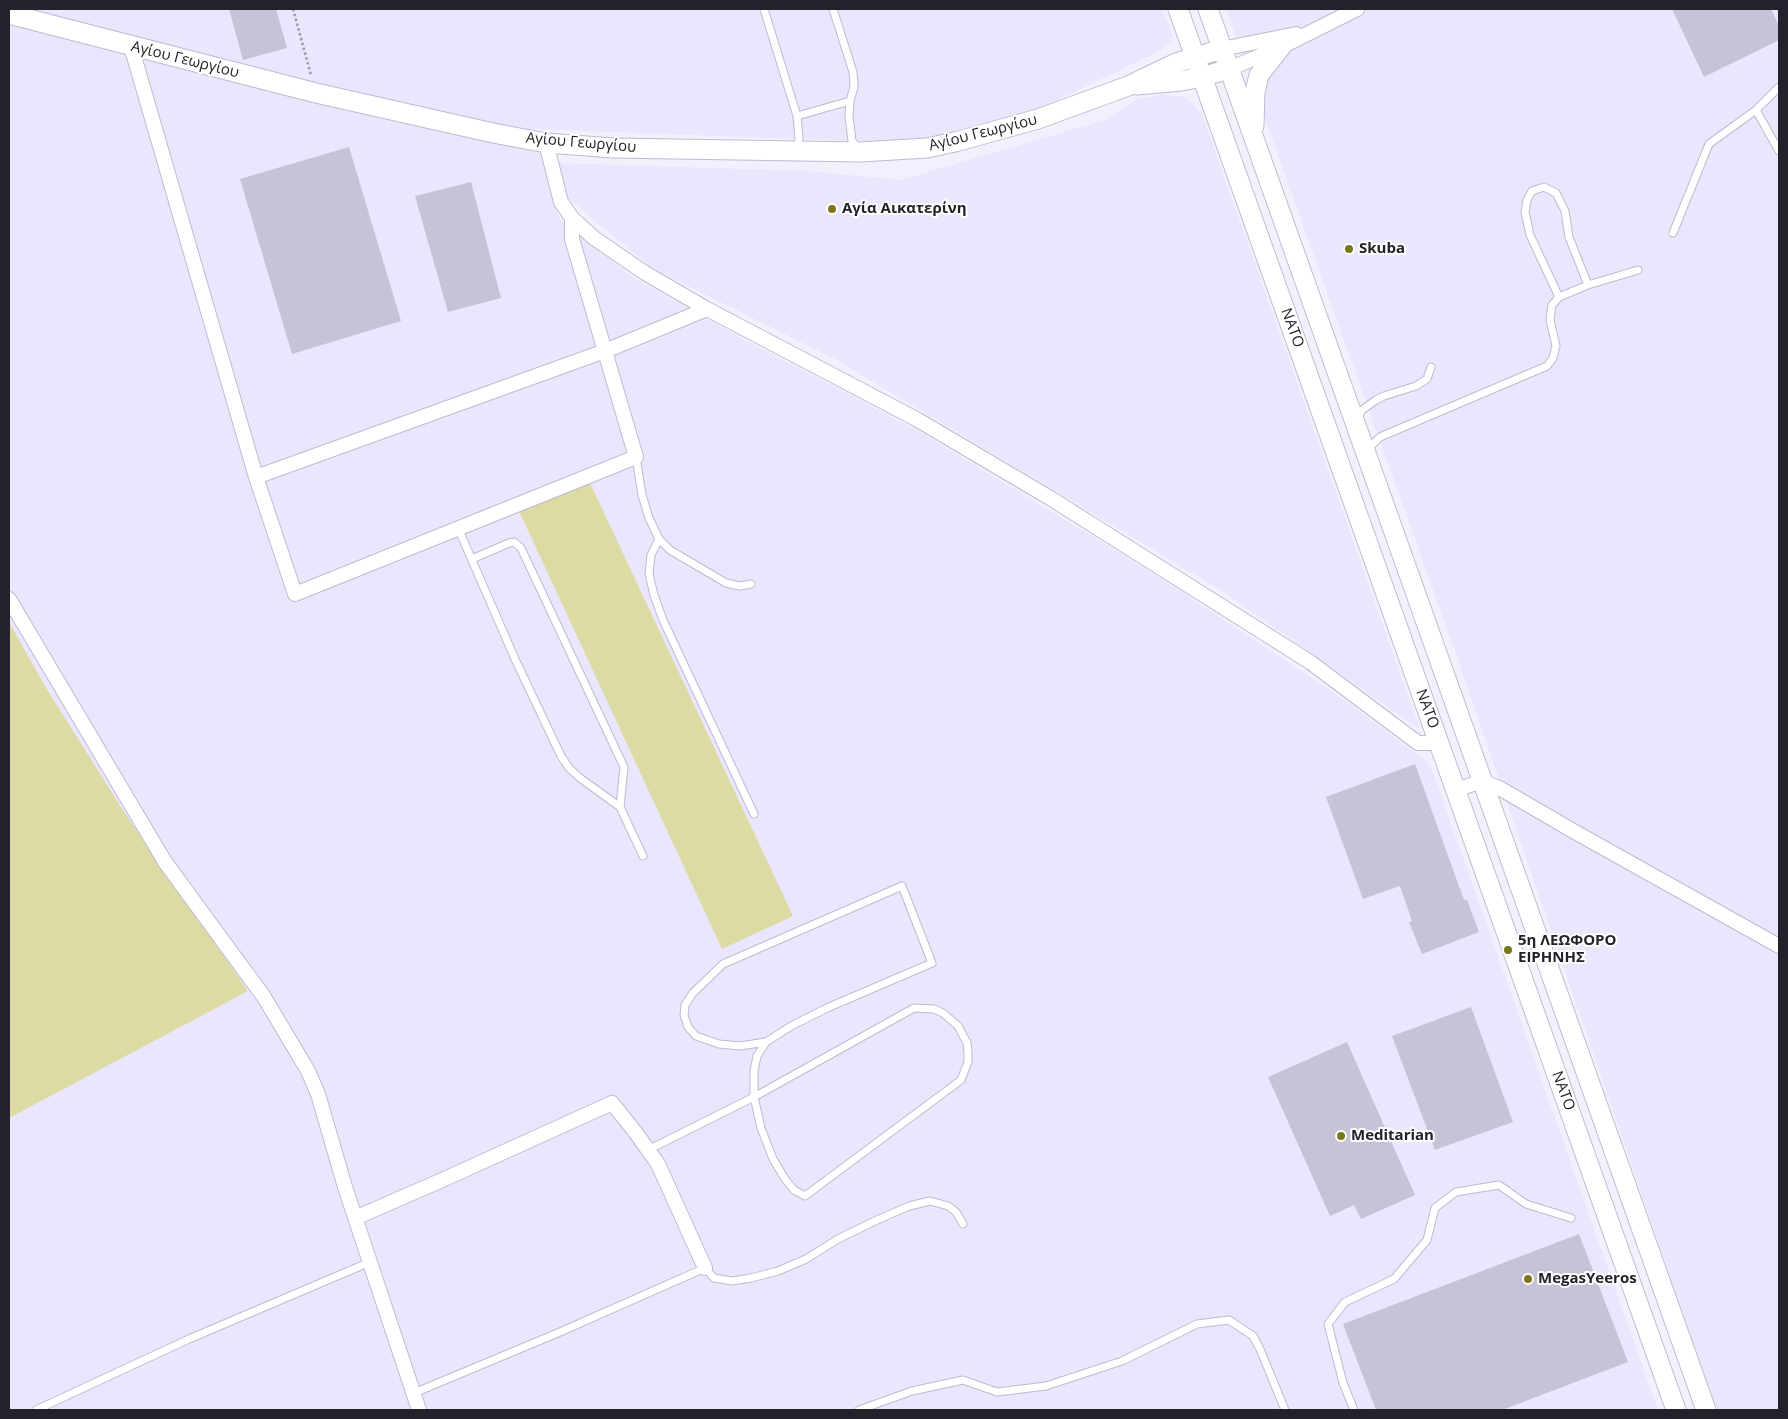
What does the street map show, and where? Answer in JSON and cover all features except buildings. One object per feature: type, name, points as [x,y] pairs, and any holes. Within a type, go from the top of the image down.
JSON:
[{"type":"main road","name":"ΝΑΤΟ","points":[[1178,9],[1676,1410]]},
{"type":"main road","name":"ΝΑΤΟ","points":[[1208,9],[1706,1410]]},
{"type":"main road","name":"Αγίου Γεωργίου","points":[[9,14],[316,93],[493,133],[546,143],[613,148],[861,152],[927,148],[1038,119],[1128,86],[1155,72],[1195,56],[1222,49]]},
{"type":"main road","points":[[1254,137],[1255,92],[1259,76],[1281,47]]},
{"type":"main road","name":"Αγίου Γεωργίου","points":[[1128,86],[1168,83],[1202,77],[1229,69]]},
{"type":"street","points":[[1229,69],[1281,47],[1357,9]]},
{"type":"street","points":[[1222,49],[1309,32]]},
{"type":"street","points":[[131,46],[256,477],[295,594],[636,457],[572,239],[572,218]]},
{"type":"street","points":[[546,143],[561,202],[572,218],[594,238],[645,273],[707,309],[910,416],[1050,498],[1310,662],[1418,743],[1439,743]]},
{"type":"street","points":[[256,477],[605,351],[707,309]]},
{"type":"street","points":[[9,599],[164,862],[264,997],[308,1070],[318,1094],[355,1218],[419,1410]]},
{"type":"street","points":[[1456,790],[1482,781],[1501,789],[1779,946]]},
{"type":"street","points":[[355,1218],[612,1103],[658,1164],[704,1268]]},
{"type":"lane","points":[[764,9],[798,116],[800,138],[797,151]]},
{"type":"lane","points":[[833,9],[853,72],[854,87],[850,101],[849,116],[852,140],[861,152]]},
{"type":"lane","points":[[1673,233],[1709,144],[1756,110],[1779,87]]},
{"type":"lane","points":[[798,116],[850,101]]},
{"type":"lane","points":[[1756,110],[1779,151]]},
{"type":"lane","points":[[1559,297],[1530,235],[1525,212],[1527,200],[1532,191],[1544,187],[1556,193],[1565,212],[1568,236],[1588,286]]},
{"type":"lane","points":[[1365,452],[1380,437],[1547,366],[1553,358],[1556,346],[1550,320],[1552,305],[1559,297],[1638,270]]},
{"type":"lane","points":[[1356,426],[1362,410],[1384,396],[1416,386],[1427,379],[1431,367]]},
{"type":"lane","points":[[636,457],[642,495],[649,518],[659,540],[670,550],[726,583],[740,586],[751,584]]},
{"type":"lane","points":[[458,528],[515,659],[561,756],[569,768],[580,778],[620,807],[643,856]]},
{"type":"lane","points":[[659,540],[651,555],[649,574],[654,595],[663,620],[754,814]]},
{"type":"lane","points":[[472,558],[509,543],[514,542],[521,548],[624,767],[620,807]]},
{"type":"lane","points":[[648,1150],[754,1097],[914,1008],[924,1008],[943,1013],[958,1026],[967,1043],[968,1062],[961,1080],[804,1196],[794,1190],[773,1159],[761,1128],[754,1097],[754,1071],[757,1056],[766,1042],[827,1008],[932,963],[902,886],[723,964],[693,993],[685,1005],[684,1015],[688,1027],[696,1036],[719,1044],[733,1045],[766,1042]]},
{"type":"lane","points":[[1354,1410],[1343,1383],[1328,1324],[1345,1302],[1394,1280],[1427,1240],[1435,1208],[1456,1192],[1499,1185],[1526,1204],[1571,1218]]},
{"type":"lane","points":[[414,1393],[560,1332],[704,1268],[714,1278],[732,1281],[778,1271],[806,1259],[877,1220],[909,1206],[930,1201],[948,1206],[956,1212],[963,1224]]},
{"type":"lane","points":[[36,1410],[189,1339],[370,1262]]},
{"type":"lane","points":[[859,1410],[912,1391],[963,1380],[996,1392],[1046,1386],[1122,1361],[1197,1324],[1229,1320],[1253,1336],[1285,1410]]},
{"type":"path","points":[[293,9],[316,93]]},
{"type":"shaded area","points":[[9,9],[1162,9],[1173,38],[1162,50],[1038,109],[959,135],[882,142],[533,129],[560,219],[634,278],[747,341],[922,433],[1156,575],[1346,701],[1430,764],[1658,1410],[9,1410]]},
{"type":"shaded area","points":[[1226,9],[1779,9],[1779,1410],[1716,1410],[1456,654]]},
{"type":"shaded area","points":[[1161,95],[1185,97],[1202,114],[1420,730],[1224,592],[835,359],[652,268],[562,193],[556,163],[806,171],[901,180],[1105,120],[1138,99]]},
{"type":"shaded area","points":[[590,483],[793,916],[722,949],[519,511]]},
{"type":"shaded area","points":[[9,622],[46,688],[126,815],[248,991],[9,1118]]},
{"type":"place","name":"Αγία Αικατερίνη","points":[[832,209]]},
{"type":"place","name":"Skuba","points":[[1349,249]]},
{"type":"place","name":"5η ΛΕΩΦΟΡΟ ΕΙΡΗΝΗΣ","points":[[1508,950]]},
{"type":"place","name":"Meditarian","points":[[1341,1136]]},
{"type":"place","name":"MegasYeeros","points":[[1528,1279]]}]
